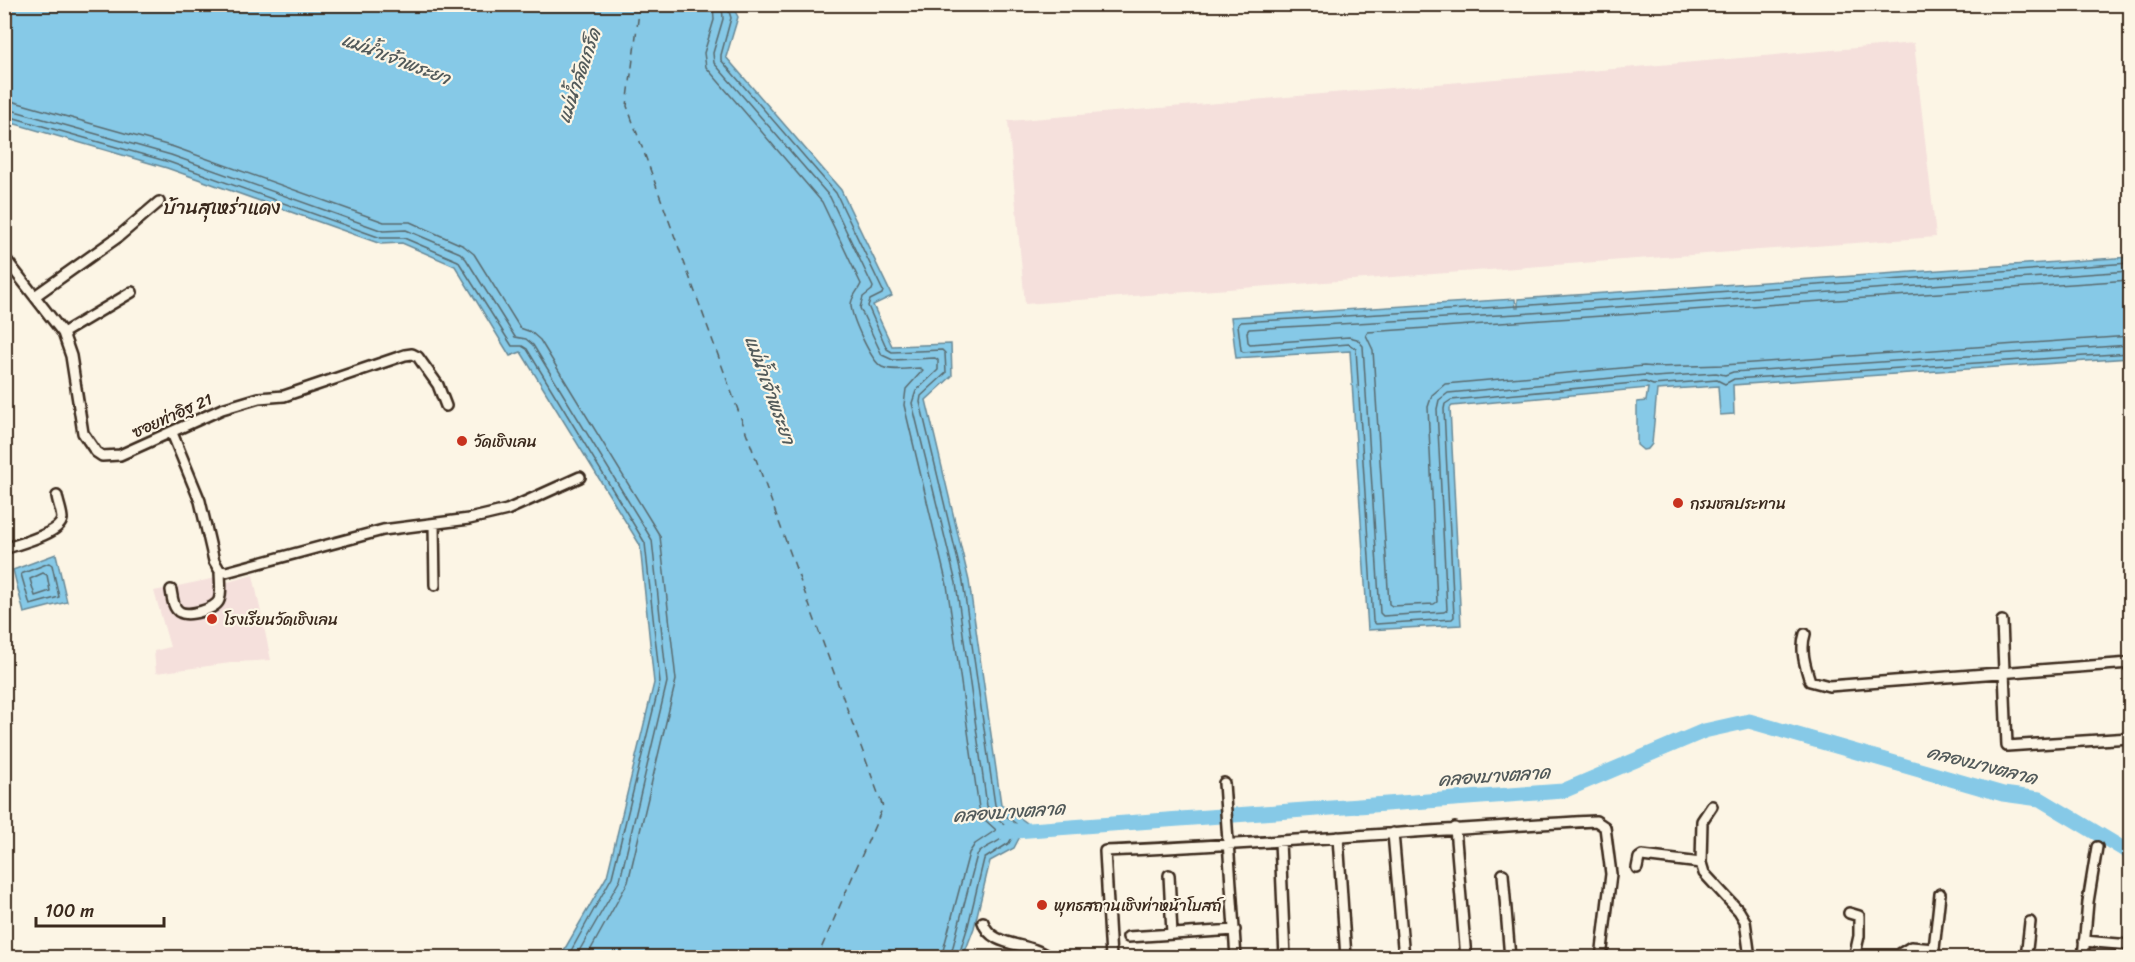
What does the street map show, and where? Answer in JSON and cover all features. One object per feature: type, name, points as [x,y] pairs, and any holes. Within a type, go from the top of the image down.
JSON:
[{"type":"street","points":[[35,296],[118,237],[159,202]]},
{"type":"street","name":"ซอยท่าอิฐ 21","points":[[4,257],[63,333],[71,356],[83,433],[96,452],[107,457],[120,455],[222,409],[251,399],[284,396],[405,355],[412,354],[418,357],[438,385],[446,406]]},
{"type":"street","points":[[63,333],[132,292]]},
{"type":"street","points":[[171,590],[176,609],[180,613],[192,614],[215,606],[219,601],[220,571],[214,561],[200,501],[172,433]]},
{"type":"street","points":[[220,571],[235,572],[383,530],[469,519],[507,510],[580,477]]},
{"type":"street","points":[[4,549],[58,527],[62,517],[57,496]]},
{"type":"street","points":[[434,524],[435,585]]},
{"type":"street","points":[[2002,621],[2006,671],[2007,746],[2130,738]]},
{"type":"street","points":[[1805,634],[1802,643],[1810,681],[1829,686],[2130,663]]},
{"type":"street","points":[[1224,783],[1236,957]]},
{"type":"street","points":[[1712,806],[1702,821],[1701,863],[1704,873],[1745,921],[1750,957]]},
{"type":"street","points":[[1111,957],[1105,851],[1228,846],[1455,828],[1596,821],[1605,827],[1611,874],[1601,957]]},
{"type":"street","points":[[1455,828],[1466,957]]},
{"type":"street","points":[[1393,833],[1404,957]]},
{"type":"street","points":[[1338,837],[1346,957]]},
{"type":"street","points":[[1280,841],[1285,957]]},
{"type":"street","points":[[2083,957],[2097,847]]},
{"type":"street","points":[[1638,868],[1639,858],[1642,856],[1701,863]]},
{"type":"street","points":[[1503,874],[1510,957]]},
{"type":"street","points":[[1169,876],[1172,934]]},
{"type":"street","points":[[1849,913],[1859,916],[1859,936],[1854,956],[1898,955],[1911,947],[1935,953],[1940,894]]},
{"type":"street","points":[[983,922],[985,929],[996,938],[1036,950],[1049,957]]},
{"type":"street","points":[[2026,957],[2030,922]]},
{"type":"street","points":[[1128,937],[1235,930]]},
{"type":"street","points":[[2085,941],[2130,945]]},
{"type":"shaded area","points":[[1914,43],[1936,237],[1025,304],[1008,121]]},
{"type":"shaded area","name":"โรงเรียนวัดเชิงเลน","points":[[253,575],[271,660],[156,673],[154,651],[170,647],[154,591],[216,578],[221,584]]},
{"type":"water","points":[[4,5],[736,5],[735,11],[738,17],[726,57],[841,190],[892,296],[873,305],[892,346],[951,344],[952,376],[926,400],[969,581],[1001,804],[1027,823],[1014,848],[990,861],[974,928],[963,957],[560,957],[607,876],[654,683],[640,545],[521,352],[510,356],[455,266],[402,243],[381,244],[167,168],[5,121]]},
{"type":"water","points":[[2130,257],[2130,358],[1733,385],[1734,414],[1720,415],[1718,386],[1657,390],[1652,444],[1648,449],[1643,450],[1637,445],[1637,402],[1646,401],[1648,388],[1452,406],[1450,408],[1461,625],[1368,630],[1350,351],[1236,358],[1231,317],[1515,299],[1516,308],[1518,308],[1518,299]]},
{"type":"water","points":[[56,554],[67,602],[24,613],[13,570]]},
{"type":"waterway","name":"คลองบางตลาด","points":[[1003,832],[1563,791],[1704,731],[1749,721],[2003,794],[2040,799],[2130,853]]},
{"type":"ferry route","points":[[640,4],[627,106],[883,807],[817,958]]},
{"type":"place","name":"วัดเชิงเลน","points":[[462,441]]},
{"type":"place","name":"กรมชลประทาน","points":[[1678,503]]},
{"type":"place","name":"โรงเรียนวัดเชิงเลน","points":[[212,619]]},
{"type":"place","name":"พุทธสถานเชิงท่าหน้าโบสถ์","points":[[1042,905]]},
{"type":"district","name":"บ้านสุเหร่าแดง","points":[[222,207]]},
{"type":"water label","name":"แม่น้ำเจ้าพระยา","points":[[396,59]]},
{"type":"water label","name":"แม่น้ำลัดเกร็ด","points":[[579,76]]},
{"type":"water label","name":"แม่น้ำเจ้าพระยา","points":[[770,390]]}]
